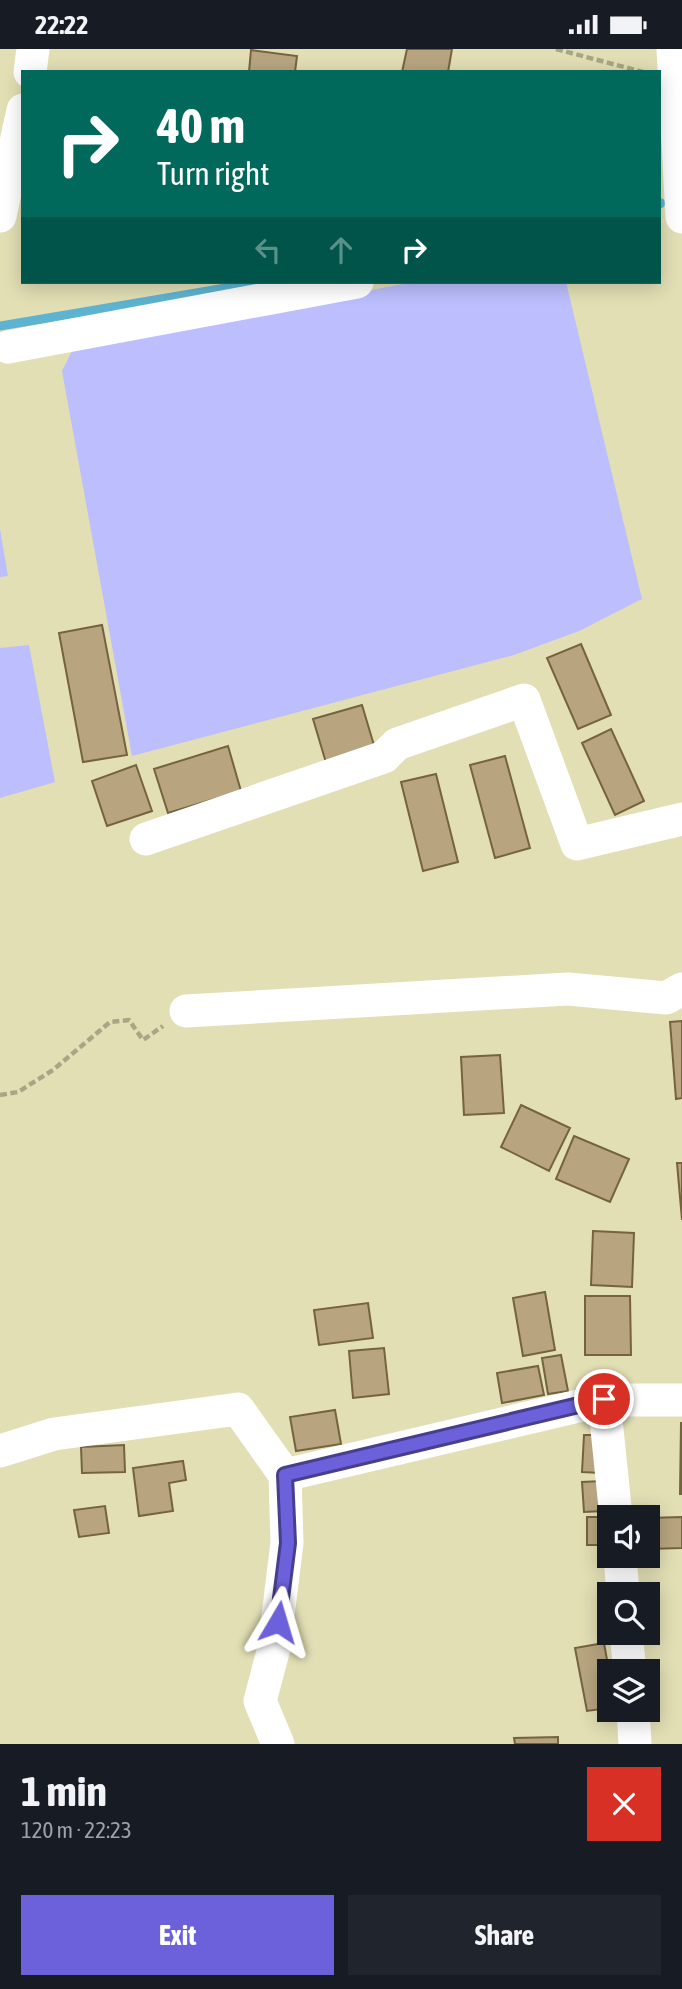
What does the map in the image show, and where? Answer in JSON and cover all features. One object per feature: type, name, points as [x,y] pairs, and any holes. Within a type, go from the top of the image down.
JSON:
[{"type":"street","points":[[30,70],[33,49]]},
{"type":"street","points":[[661,225],[682,219],[673,49]]},
{"type":"street","points":[[0,216],[21,119]]},
{"type":"street","points":[[8,347],[346,284]]},
{"type":"street","points":[[146,839],[384,757],[397,744],[524,700],[577,844],[682,819]]},
{"type":"street","points":[[186,1011],[568,989],[666,998],[682,989]]},
{"type":"street","points":[[285,1475],[604,1399],[682,1400]]},
{"type":"street","points":[[604,1399],[615,1505]]},
{"type":"street","points":[[0,1451],[54,1434],[238,1409],[285,1475],[288,1543],[274,1648],[260,1701],[278,1744]]},
{"type":"street","points":[[634,1722],[635,1744]]},
{"type":"path","points":[[556,49],[635,70]]},
{"type":"path","points":[[0,1095],[18,1092],[53,1070],[110,1022],[129,1020],[144,1040],[186,1011]]},
{"type":"shaded area","points":[[403,284],[566,284],[642,599],[579,631],[514,655],[132,756],[62,371],[75,345]]},
{"type":"shaded area","points":[[0,529],[8,576],[0,577]]},
{"type":"shaded area","points":[[29,645],[55,782],[0,798],[0,648]]},
{"type":"building","points":[[407,49],[452,49],[448,70],[402,70]]},
{"type":"building","points":[[251,50],[297,56],[295,70],[249,70]]},
{"type":"building","points":[[102,625],[127,755],[83,762],[59,633]]},
{"type":"building","points":[[581,644],[611,715],[578,729],[547,658]]},
{"type":"building","points":[[362,705],[376,752],[327,766],[313,719]]},
{"type":"building","points":[[611,729],[644,801],[615,815],[582,743]]},
{"type":"building","points":[[228,746],[241,791],[168,813],[154,769]]},
{"type":"building","points":[[505,756],[530,848],[495,858],[470,765]]},
{"type":"building","points":[[136,765],[152,811],[107,826],[92,781]]},
{"type":"building","points":[[436,774],[458,862],[423,871],[401,782]]},
{"type":"building","points":[[682,1021],[682,1098],[676,1099],[670,1022]]},
{"type":"building","points":[[500,1055],[504,1113],[464,1115],[461,1057]]},
{"type":"building","points":[[521,1105],[570,1128],[549,1171],[501,1147]]},
{"type":"building","points":[[574,1136],[629,1159],[610,1202],[556,1179]]},
{"type":"building","points":[[677,1163],[682,1163],[682,1220]]},
{"type":"building","points":[[593,1231],[634,1233],[632,1287],[591,1285]]},
{"type":"building","points":[[545,1292],[555,1350],[523,1356],[513,1298]]},
{"type":"building","points":[[585,1296],[630,1296],[631,1355],[585,1355]]},
{"type":"building","points":[[368,1303],[373,1338],[319,1345],[314,1310]]},
{"type":"building","points":[[384,1348],[389,1394],[353,1398],[349,1351]]},
{"type":"building","points":[[561,1355],[568,1391],[548,1394],[542,1358]]},
{"type":"building","points":[[538,1366],[544,1395],[502,1403],[497,1373]]},
{"type":"building","points":[[335,1410],[341,1444],[296,1451],[290,1417]]},
{"type":"building","points":[[681,1423],[682,1494],[680,1494]]},
{"type":"building","points":[[584,1435],[602,1435],[601,1473],[582,1472]]},
{"type":"building","points":[[124,1445],[125,1472],[82,1473],[81,1447]]},
{"type":"building","points":[[183,1461],[186,1480],[169,1483],[173,1511],[139,1516],[133,1468]]},
{"type":"building","points":[[602,1481],[604,1505],[597,1505],[597,1511],[584,1512],[582,1482]]},
{"type":"building","points":[[105,1506],[109,1533],[79,1537],[74,1510]]},
{"type":"building","points":[[587,1517],[597,1517],[597,1545],[587,1545]]},
{"type":"building","points":[[682,1517],[682,1548],[660,1549],[660,1518]]},
{"type":"building","points":[[604,1645],[607,1659],[597,1659],[597,1710],[587,1711],[575,1648]]},
{"type":"building","points":[[558,1737],[558,1744],[515,1744],[514,1738]]},
{"type":"waterway","points":[[0,326],[249,284]]},
{"type":"route","points":[[278,1622],[288,1543],[285,1475],[604,1399]]}]
